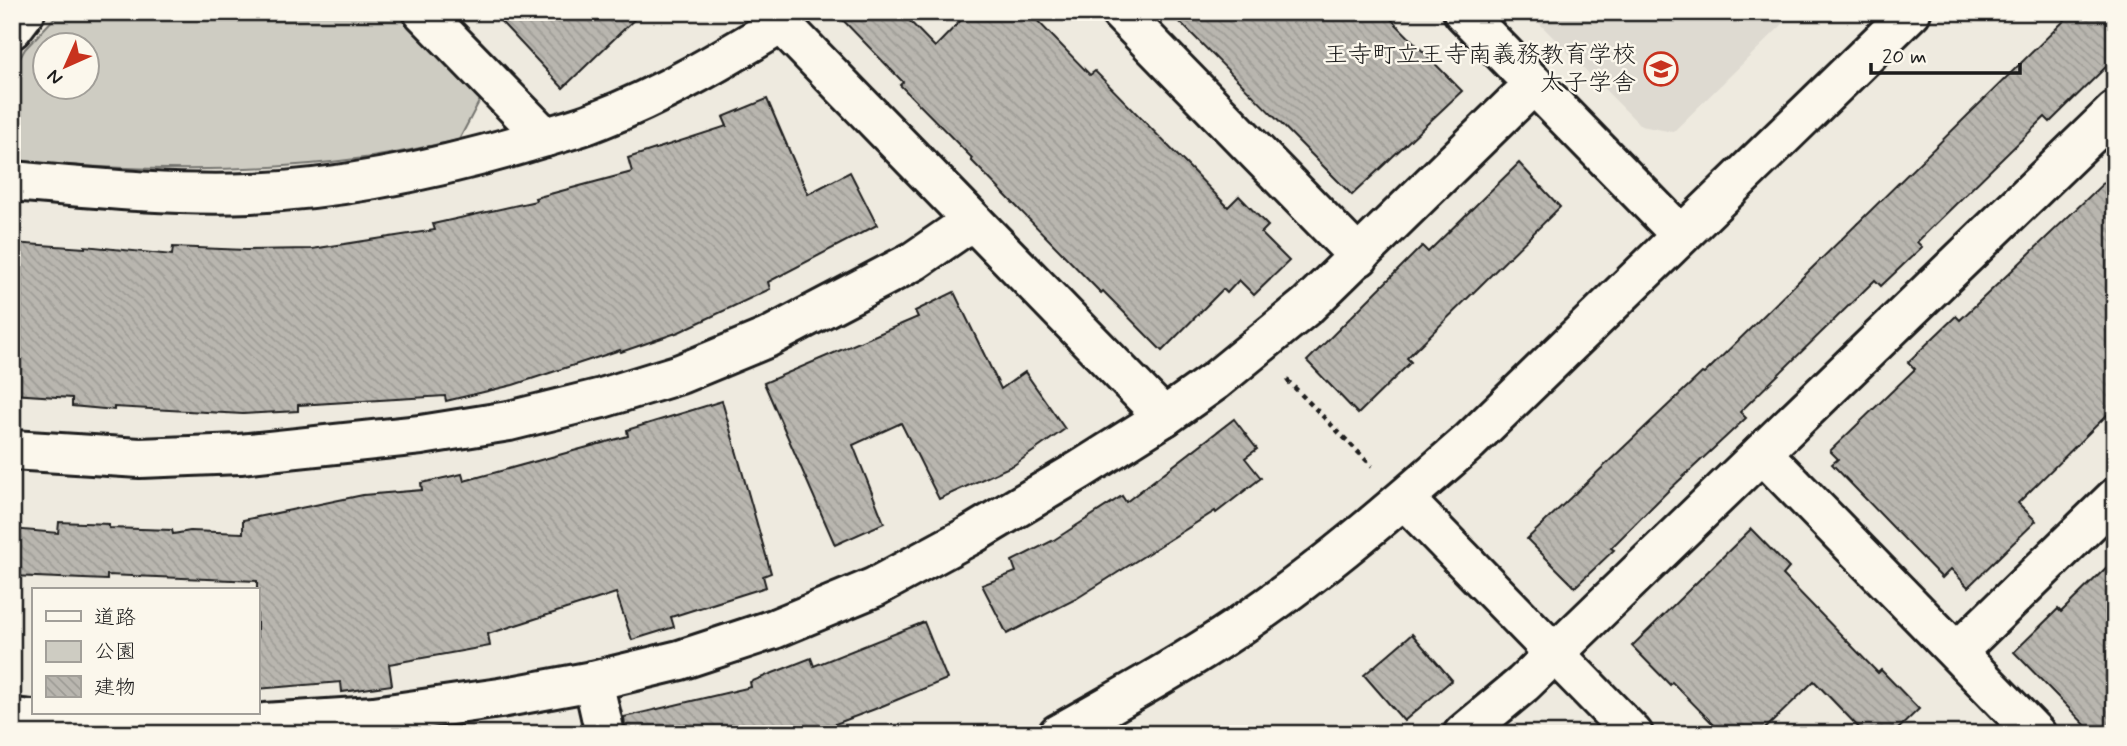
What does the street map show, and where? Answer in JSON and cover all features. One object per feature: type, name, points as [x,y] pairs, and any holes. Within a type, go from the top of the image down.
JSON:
[{"type":"street","points":[[12,29],[25,12]]},
{"type":"street","points":[[423,12],[545,137]]},
{"type":"street","points":[[1120,12],[1359,257]]},
{"type":"street","points":[[1463,12],[1681,235]]},
{"type":"street","points":[[1058,734],[1146,685],[1242,624],[1324,565],[1404,499],[1470,441],[1911,12]]},
{"type":"street","points":[[12,181],[172,193],[251,193],[391,177],[466,160],[597,121],[716,64],[776,18],[1164,417]]},
{"type":"street","points":[[12,718],[61,723],[166,726],[264,723],[374,716],[500,698],[593,681],[680,660],[774,629],[876,587],[1080,470],[1164,417],[1256,349],[1359,257],[1534,85]]},
{"type":"street","points":[[1463,734],[1524,684],[2115,111]]},
{"type":"street","points":[[12,450],[141,458],[240,454],[421,435],[509,421],[602,398],[680,374],[767,338],[914,261],[972,221]]},
{"type":"street","points":[[1762,453],[2036,734]]},
{"type":"street","points":[[1957,652],[2115,498]]},
{"type":"street","points":[[1404,499],[1633,734]]},
{"type":"street","points":[[593,681],[605,734]]},
{"type":"path","points":[[1296,389],[1404,499]]},
{"type":"shaded area","name":"王寺町立王寺南義務教育学校 太子学舎","points":[[1528,12],[1795,12],[1673,132],[1641,126]]},
{"type":"green space","points":[[60,12],[397,12],[481,98],[459,140],[400,152],[276,167],[100,167],[12,161],[12,72],[32,42],[32,102],[102,102],[102,32],[41,32]]},
{"type":"building","points":[[492,12],[642,12],[563,88]]},
{"type":"building","points":[[835,12],[901,12],[935,47],[969,12],[1029,12],[1090,75],[1095,71],[1228,207],[1239,196],[1268,226],[1261,233],[1289,261],[1254,295],[1239,280],[1227,293],[1223,289],[1162,351],[1103,291],[1101,293],[971,160],[972,158],[900,85],[903,82]]},
{"type":"building","points":[[1170,12],[1384,12],[1462,91],[1352,195]]},
{"type":"building","points":[[2073,12],[2115,12],[2115,58],[2050,122],[2045,117],[1917,242],[1922,247],[1881,286],[1875,280],[1740,412],[1746,418],[1667,492],[1611,548],[1614,550],[1575,587],[1527,539],[1704,374]]},
{"type":"building","points":[[767,99],[808,194],[850,172],[877,225],[768,282],[770,289],[679,332],[513,385],[446,401],[445,396],[298,405],[298,411],[243,414],[114,407],[114,410],[72,406],[72,398],[12,394],[12,243],[85,246],[172,255],[173,247],[312,249],[435,230],[433,224],[536,201],[535,198],[632,172],[628,158],[727,126],[723,117]]},
{"type":"building","points":[[1519,163],[1560,207],[1407,358],[1411,362],[1358,414],[1307,361],[1422,246],[1428,252]]},
{"type":"building","points":[[2115,172],[2115,407],[2018,503],[2036,521],[1968,587],[1951,569],[1942,578],[1832,464],[1838,459],[1830,451],[1915,369],[1908,362],[1956,316],[1960,320]]},
{"type":"building","points":[[954,292],[1001,389],[1025,372],[1065,429],[1014,465],[939,499],[901,423],[853,445],[884,523],[835,545],[764,383],[918,317],[915,311]]},
{"type":"building","points":[[722,401],[771,573],[763,576],[766,587],[671,617],[674,627],[632,640],[616,593],[488,634],[490,646],[389,664],[392,685],[342,692],[341,682],[259,689],[257,581],[107,575],[107,580],[12,576],[12,529],[58,533],[59,522],[109,524],[109,528],[172,530],[173,534],[190,531],[243,533],[243,520],[363,495],[422,490],[421,483],[462,474],[464,481],[628,436],[627,430]]},
{"type":"building","points":[[1234,419],[1257,449],[1245,458],[1261,478],[1216,513],[1215,511],[1076,599],[1007,634],[982,585],[1016,572],[1012,561],[1054,540],[1122,496],[1126,502]]},
{"type":"building","points":[[1751,529],[1789,568],[1783,575],[1878,673],[1881,670],[1919,709],[1893,734],[1865,734],[1814,681],[1760,734],[1723,734],[1632,646]]},
{"type":"building","points":[[2115,559],[2115,734],[2094,734],[2014,652],[2058,609],[2061,612]]},
{"type":"building","points":[[924,622],[947,679],[809,734],[626,734],[624,717],[751,687],[750,682],[811,658],[814,666]]},
{"type":"building","points":[[1412,634],[1452,680],[1404,721],[1364,675]]},
{"type":"place","name":"王寺町立王寺南義務教育学校 太子学舎","points":[[1661,69]]}]
